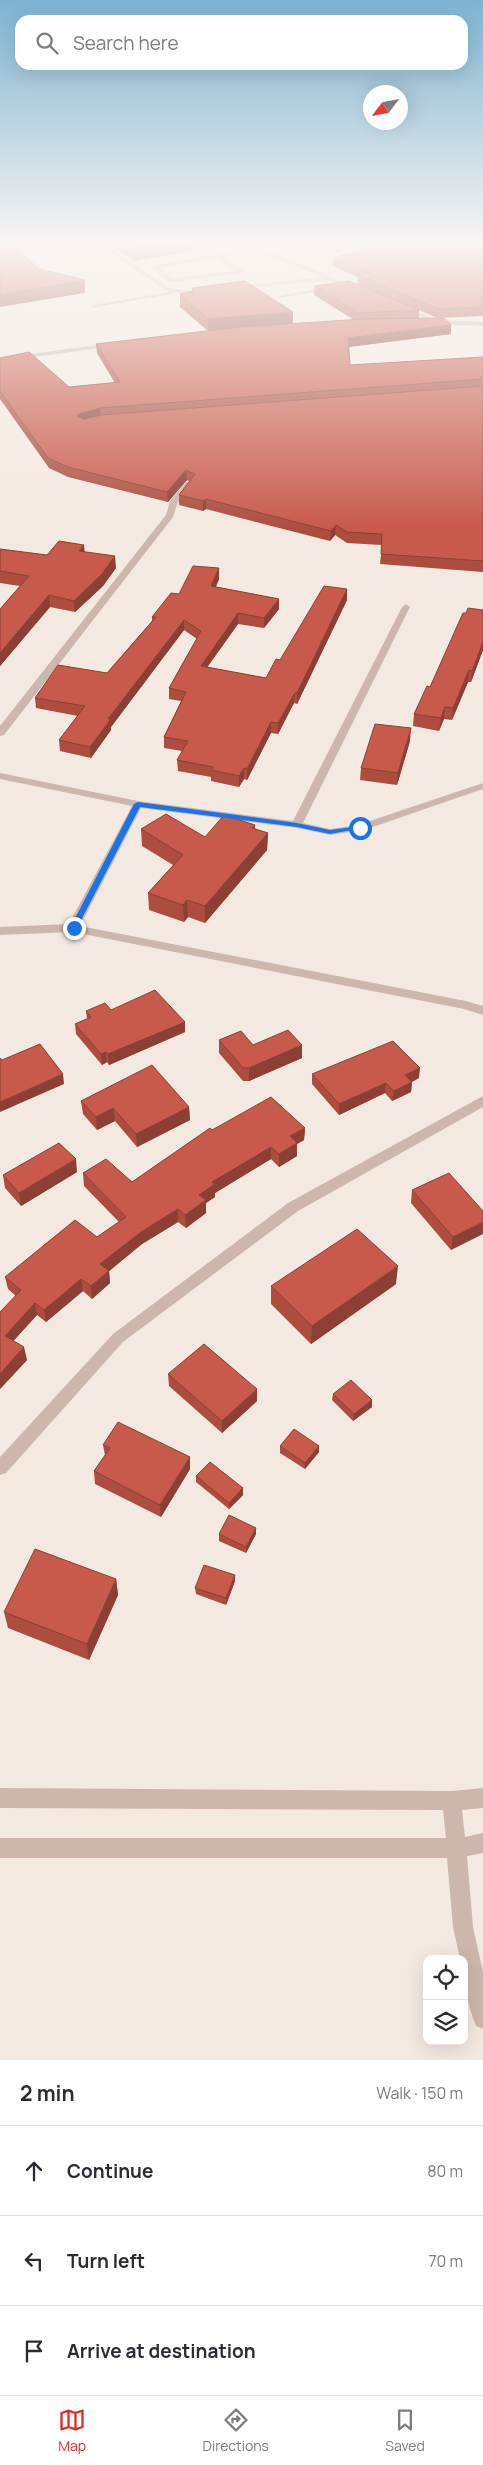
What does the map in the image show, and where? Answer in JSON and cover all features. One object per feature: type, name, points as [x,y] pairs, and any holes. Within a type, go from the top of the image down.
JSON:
[{"type":"street","points":[[0,360],[125,344]]},
{"type":"street","points":[[0,734],[170,515],[174,501],[188,484]]},
{"type":"street","points":[[297,825],[406,606]]},
{"type":"street","points":[[0,776],[138,804],[297,825],[330,832],[360,828],[483,786]]},
{"type":"street","points":[[74,928],[138,804]]},
{"type":"street","points":[[0,931],[74,928],[456,1003],[483,1011]]},
{"type":"street","points":[[0,1468],[118,1338],[293,1207],[483,1101]]},
{"type":"street","points":[[0,1798],[452,1801],[483,1798]]},
{"type":"street","points":[[452,1801],[463,1927],[483,2018]]},
{"type":"street","points":[[0,1848],[456,1848],[483,1843]]},
{"type":"building","points":[[155,337],[355,337],[348,338],[350,365],[483,357],[483,379],[100,408],[77,416],[84,419],[101,415],[483,386],[483,561],[381,554],[382,534],[347,532],[336,525],[331,531],[206,499],[203,501],[179,495],[195,474],[186,470],[167,492],[68,467],[48,458],[0,391],[0,358],[29,352],[69,387],[120,382],[96,344]]},
{"type":"building","points":[[59,541],[84,545],[79,551],[115,556],[102,574],[74,601],[49,595],[0,653],[0,609],[29,576],[0,571],[0,549],[47,555]]},
{"type":"building","points":[[193,566],[219,568],[211,586],[279,599],[264,618],[238,613],[201,666],[266,678],[276,659],[280,660],[324,586],[347,589],[297,693],[295,693],[278,723],[271,722],[247,769],[244,768],[239,776],[211,770],[213,767],[177,760],[188,741],[164,737],[186,692],[169,688],[201,631],[184,620],[108,719],[111,719],[90,747],[59,740],[85,706],[35,698],[58,665],[107,673],[156,617],[152,617],[171,593],[179,594]]},
{"type":"building","points":[[468,608],[483,610],[483,642],[472,671],[469,670],[453,708],[445,707],[441,718],[414,714],[427,686],[430,687],[463,613],[466,613]]},
{"type":"building","points":[[375,724],[411,728],[398,773],[361,768]]},
{"type":"building","points":[[166,814],[205,837],[224,815],[255,825],[252,828],[268,833],[205,906],[187,900],[183,905],[148,893],[183,855],[141,829]]},
{"type":"building","points":[[155,990],[185,1022],[108,1054],[106,1052],[101,1054],[75,1024],[91,1017],[86,1011],[105,1003],[111,1010]]},
{"type":"building","points":[[288,1030],[302,1045],[249,1068],[243,1068],[219,1040],[241,1031],[253,1045]]},
{"type":"building","points":[[393,1041],[420,1068],[405,1075],[412,1082],[394,1091],[386,1083],[339,1104],[312,1074]]},
{"type":"building","points":[[40,1044],[63,1074],[0,1102],[0,1058],[2,1060]]},
{"type":"building","points":[[152,1065],[189,1107],[136,1134],[113,1108],[96,1117],[81,1101]]},
{"type":"building","points":[[271,1097],[305,1128],[290,1136],[297,1143],[279,1154],[271,1147],[212,1182],[215,1184],[199,1195],[206,1200],[185,1215],[178,1209],[141,1232],[100,1264],[109,1271],[91,1286],[81,1279],[44,1310],[35,1303],[5,1336],[24,1347],[0,1374],[0,1312],[21,1290],[5,1277],[75,1220],[97,1237],[126,1217],[83,1173],[106,1159],[132,1182],[210,1128],[212,1130]]},
{"type":"building","points":[[59,1143],[76,1159],[19,1193],[3,1175]]},
{"type":"building","points":[[449,1173],[483,1211],[483,1222],[453,1237],[412,1190]]},
{"type":"building","points":[[357,1229],[398,1266],[312,1326],[271,1286]]},
{"type":"building","points":[[204,1344],[257,1389],[222,1421],[168,1374]]},
{"type":"building","points":[[351,1380],[372,1400],[354,1414],[333,1394]]},
{"type":"building","points":[[118,1422],[190,1457],[160,1505],[94,1471],[110,1448],[103,1445]]},
{"type":"building","points":[[294,1429],[319,1446],[305,1463],[280,1446]]},
{"type":"building","points":[[210,1462],[243,1488],[229,1503],[196,1476]]},
{"type":"building","points":[[229,1515],[256,1528],[246,1547],[219,1534]]},
{"type":"building","points":[[35,1549],[116,1579],[87,1644],[4,1612]]},
{"type":"building","points":[[204,1565],[235,1575],[226,1598],[195,1588]]},
{"type":"route","points":[[74,928],[138,804],[297,825],[330,832],[360,828]]}]
